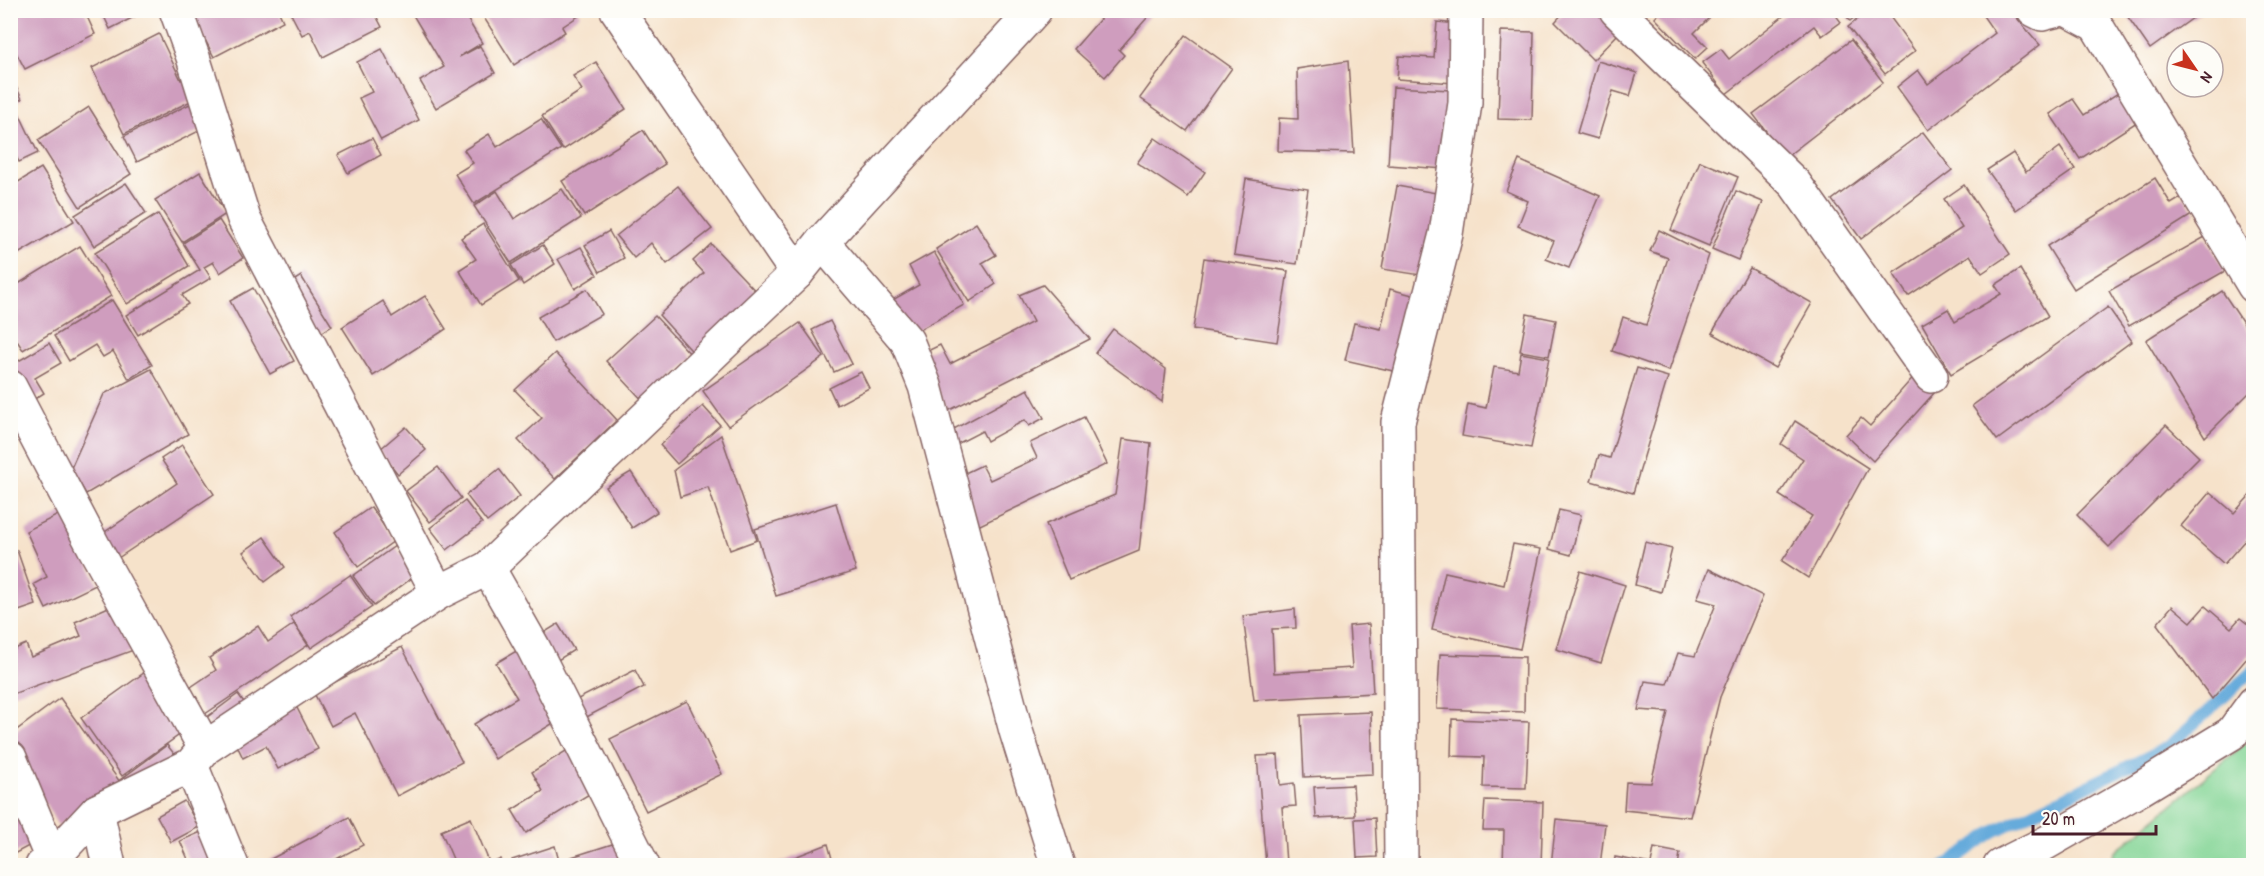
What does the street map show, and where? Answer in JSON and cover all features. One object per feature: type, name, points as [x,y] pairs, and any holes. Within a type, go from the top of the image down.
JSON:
[{"type":"street","points":[[176,10],[244,219],[438,593]]},
{"type":"street","points":[[617,10],[797,273]]},
{"type":"street","points":[[10,758],[47,862],[97,811],[198,756],[438,593],[488,568],[797,273],[822,242],[1035,10]]},
{"type":"street","points":[[1401,866],[1398,422],[1446,234],[1465,103],[1466,10]]},
{"type":"street","points":[[1616,10],[1795,184],[1931,376]]},
{"type":"street","points":[[2034,10],[2042,14],[2058,10]]},
{"type":"street","points":[[2068,10],[2096,25],[2253,286]]},
{"type":"street","points":[[822,242],[907,341],[925,386],[1017,731],[1058,866]]},
{"type":"street","points":[[10,387],[95,549],[198,756],[232,866]]},
{"type":"street","points":[[488,568],[533,647],[643,866]]},
{"type":"street","points":[[2000,866],[2131,795],[2232,733],[2253,703]]},
{"type":"street","points":[[97,811],[109,866]]},
{"type":"green space","points":[[2253,737],[2253,865],[2111,865],[2114,853]]},
{"type":"building","points":[[10,10],[84,10],[95,34],[25,69],[10,41]]},
{"type":"building","points":[[101,10],[148,10],[110,29]]},
{"type":"building","points":[[209,10],[278,10],[283,21],[214,57],[194,18]]},
{"type":"building","points":[[289,10],[373,10],[382,27],[323,57],[310,31],[302,35]]},
{"type":"building","points":[[410,10],[462,10],[482,43],[459,57],[480,46],[495,73],[436,108],[420,81],[444,67]]},
{"type":"building","points":[[485,10],[577,10],[580,15],[562,27],[565,32],[514,65],[481,13]]},
{"type":"building","points":[[1108,10],[1154,10],[1119,50],[1124,55],[1105,77],[1074,49]]},
{"type":"building","points":[[1566,10],[1595,10],[1619,33],[1593,60],[1555,22]]},
{"type":"building","points":[[1662,10],[1717,10],[1694,33],[1708,47],[1695,59],[1655,18]]},
{"type":"building","points":[[1791,10],[1832,10],[1841,22],[1822,36],[1814,26],[1726,94],[1702,63],[1721,49],[1729,59]]},
{"type":"building","points":[[1842,10],[1863,10],[1850,21]]},
{"type":"building","points":[[1869,10],[1885,10],[1915,51],[1885,74],[1848,27]]},
{"type":"building","points":[[1979,10],[2010,10],[2040,45],[1928,130],[1897,87],[1918,70],[1928,84],[1995,33]]},
{"type":"building","points":[[2123,10],[2204,10],[2150,49]]},
{"type":"building","points":[[1437,22],[1458,24],[1454,83],[1397,79],[1399,56],[1434,58]]},
{"type":"building","points":[[1501,31],[1534,32],[1532,120],[1498,119]]},
{"type":"building","points":[[159,34],[181,80],[192,75],[203,95],[124,134],[92,68]]},
{"type":"building","points":[[1186,35],[1232,68],[1187,131],[1140,98]]},
{"type":"building","points":[[1851,40],[1883,82],[1786,157],[1753,114]]},
{"type":"building","points":[[382,49],[419,120],[381,140],[359,98],[372,92],[357,62]]},
{"type":"building","points":[[1348,61],[1354,153],[1278,151],[1279,118],[1298,119],[1297,69]]},
{"type":"building","points":[[1598,61],[1637,73],[1630,96],[1613,91],[1598,139],[1577,133]]},
{"type":"building","points":[[596,62],[626,109],[563,150],[542,116],[582,90],[573,76]]},
{"type":"building","points":[[10,74],[22,99],[10,104]]},
{"type":"building","points":[[1393,87],[1451,90],[1445,169],[1388,165]]},
{"type":"building","points":[[2118,93],[2137,122],[2080,159],[2050,114],[2073,99],[2084,115]]},
{"type":"building","points":[[196,101],[209,126],[137,162],[124,136]]},
{"type":"building","points":[[89,107],[131,174],[80,207],[38,140]]},
{"type":"building","points":[[17,109],[38,153],[19,162],[10,144],[10,112]]},
{"type":"building","points":[[541,119],[561,149],[474,204],[455,174],[473,163],[464,150],[489,134],[497,147]]},
{"type":"building","points":[[643,130],[665,164],[584,216],[562,181]]},
{"type":"building","points":[[1923,132],[1952,170],[1861,239],[1832,200]]},
{"type":"building","points":[[372,138],[381,155],[348,173],[338,155]]},
{"type":"building","points":[[1155,138],[1205,172],[1188,197],[1137,163]]},
{"type":"building","points":[[2060,147],[2075,169],[2016,210],[1987,170],[2013,153],[2026,172]]},
{"type":"building","points":[[1519,160],[1600,196],[1569,268],[1546,259],[1554,241],[1518,226],[1528,201],[1506,191]]},
{"type":"building","points":[[1700,161],[1738,177],[1709,246],[1671,230]]},
{"type":"building","points":[[41,168],[74,221],[13,257],[10,253],[10,187]]},
{"type":"building","points":[[200,172],[226,214],[182,242],[155,200]]},
{"type":"building","points":[[2155,178],[2171,204],[2184,196],[2195,213],[2074,289],[2047,246]]},
{"type":"building","points":[[1246,179],[1308,189],[1297,264],[1234,255]]},
{"type":"building","points":[[126,183],[146,213],[94,246],[75,215]]},
{"type":"building","points":[[1964,185],[2010,254],[1982,273],[1970,255],[1908,296],[1893,273],[1962,228],[1944,199]]},
{"type":"building","points":[[678,186],[712,229],[667,264],[651,243],[634,258],[616,236]]},
{"type":"building","points":[[1397,186],[1442,194],[1427,276],[1382,269]]},
{"type":"building","points":[[562,189],[581,218],[511,263],[474,206],[497,191],[514,219]]},
{"type":"building","points":[[1736,191],[1763,202],[1738,260],[1712,249]]},
{"type":"building","points":[[158,214],[189,266],[127,304],[95,253]]},
{"type":"building","points":[[219,220],[243,258],[220,273],[213,262],[204,267],[211,278],[182,295],[188,304],[138,335],[126,315],[200,270],[183,243]]},
{"type":"building","points":[[976,223],[996,255],[982,263],[996,284],[969,302],[936,249]]},
{"type":"building","points":[[483,224],[519,281],[481,305],[459,270],[476,259],[461,238]]},
{"type":"building","points":[[1659,230],[1709,255],[1669,371],[1612,351],[1623,317],[1646,325],[1668,258],[1650,251]]},
{"type":"building","points":[[609,231],[624,258],[600,272],[585,245]]},
{"type":"building","points":[[2205,237],[2225,271],[2129,326],[2109,291]]},
{"type":"building","points":[[711,244],[763,299],[699,359],[659,315],[704,273],[693,261]]},
{"type":"building","points":[[543,245],[555,264],[523,285],[511,265]]},
{"type":"building","points":[[80,246],[111,296],[23,350],[10,330],[10,289]]},
{"type":"building","points":[[581,247],[597,275],[575,289],[558,259]]},
{"type":"building","points":[[934,252],[964,305],[908,336],[889,302],[919,285],[909,266]]},
{"type":"building","points":[[1204,258],[1288,271],[1277,342],[1193,329]]},
{"type":"building","points":[[1750,268],[1812,303],[1775,368],[1712,333]]},
{"type":"building","points":[[2020,269],[2048,316],[1951,374],[1922,324],[1948,309],[1955,322],[2001,294],[1995,285]]},
{"type":"building","points":[[301,276],[332,326],[318,335],[287,285]]},
{"type":"building","points":[[1043,285],[1090,339],[948,411],[919,355],[940,345],[950,364],[1033,322],[1019,295]]},
{"type":"building","points":[[253,288],[294,361],[270,374],[230,301]]},
{"type":"building","points":[[587,289],[602,314],[553,342],[538,317]]},
{"type":"building","points":[[1390,289],[1420,297],[1402,373],[1345,360],[1354,323],[1381,329]]},
{"type":"building","points":[[2222,291],[2254,339],[2254,388],[2205,437],[2146,340]]},
{"type":"building","points":[[425,296],[446,329],[373,376],[342,327],[383,301],[392,317]]},
{"type":"building","points":[[112,300],[152,365],[129,379],[113,351],[103,357],[95,345],[69,361],[54,336]]},
{"type":"building","points":[[2108,307],[2132,341],[1997,440],[1972,406]]},
{"type":"building","points":[[1527,314],[1556,320],[1549,356],[1520,351]]},
{"type":"building","points":[[655,316],[693,357],[645,403],[606,361]]},
{"type":"building","points":[[830,321],[852,364],[834,372],[812,330]]},
{"type":"building","points":[[800,323],[824,357],[728,426],[703,391]]},
{"type":"building","points":[[1113,329],[1166,369],[1162,402],[1095,353]]},
{"type":"building","points":[[49,343],[61,363],[35,378],[44,393],[30,402],[10,370],[10,366]]},
{"type":"building","points":[[555,353],[617,420],[555,479],[518,440],[542,418],[515,390]]},
{"type":"building","points":[[1521,353],[1549,358],[1531,448],[1462,436],[1468,404],[1486,408],[1494,367],[1518,371]]},
{"type":"building","points":[[1637,368],[1668,377],[1633,493],[1591,481],[1599,455],[1610,458]]},
{"type":"building","points":[[151,369],[188,434],[86,494],[71,468],[104,394]]},
{"type":"building","points":[[861,372],[869,388],[837,405],[829,388]]},
{"type":"building","points":[[1916,374],[1935,392],[1873,461],[1846,435],[1861,418],[1870,426]]},
{"type":"building","points":[[1028,389],[1044,418],[1029,426],[1025,420],[987,441],[982,431],[957,444],[950,431]]},
{"type":"building","points":[[703,406],[720,425],[677,464],[660,445]]},
{"type":"building","points":[[1084,417],[1107,464],[978,526],[963,474],[982,465],[990,480],[1037,458],[1030,443]]},
{"type":"building","points":[[1795,421],[1868,468],[1808,578],[1782,561],[1812,516],[1779,495],[1803,459],[1781,444]]},
{"type":"building","points":[[2166,425],[2199,457],[2109,547],[2077,515]]},
{"type":"building","points":[[406,427],[426,450],[398,474],[379,450]]},
{"type":"building","points":[[721,435],[757,540],[730,550],[708,487],[680,497],[674,470]]},
{"type":"building","points":[[1123,439],[1151,443],[1139,551],[1069,580],[1046,524],[1115,495]]},
{"type":"building","points":[[182,445],[214,494],[115,560],[99,536],[177,483],[161,459]]},
{"type":"building","points":[[438,467],[461,498],[430,522],[406,491]]},
{"type":"building","points":[[499,469],[520,496],[487,522],[466,495]]},
{"type":"building","points":[[631,472],[657,512],[632,528],[606,487]]},
{"type":"building","points":[[2254,491],[2254,530],[2224,564],[2181,526],[2210,492],[2234,513]]},
{"type":"building","points":[[465,501],[482,523],[447,550],[430,528]]},
{"type":"building","points":[[836,503],[856,571],[776,596],[755,529]]},
{"type":"building","points":[[371,507],[394,541],[358,567],[335,532]]},
{"type":"building","points":[[1559,510],[1581,515],[1571,555],[1549,549]]},
{"type":"building","points":[[64,512],[98,584],[46,609],[34,584],[47,577],[26,531]]},
{"type":"building","points":[[264,537],[285,567],[265,582],[243,552]]},
{"type":"building","points":[[1645,542],[1672,549],[1661,592],[1635,585]]},
{"type":"building","points":[[1513,544],[1541,549],[1520,649],[1432,630],[1445,572],[1504,585]]},
{"type":"building","points":[[395,546],[416,575],[374,606],[353,576]]},
{"type":"building","points":[[17,550],[36,605],[10,614],[10,553]]},
{"type":"building","points":[[1709,569],[1763,596],[1720,697],[1690,817],[1624,810],[1626,782],[1651,783],[1668,712],[1638,710],[1645,681],[1667,684],[1678,653],[1695,656],[1716,604],[1697,599]]},
{"type":"building","points":[[1580,571],[1625,585],[1601,663],[1556,649]]},
{"type":"building","points":[[350,575],[372,607],[311,648],[290,617]]},
{"type":"building","points":[[113,605],[142,647],[10,695],[10,651],[26,644],[31,657],[81,636],[75,622]]},
{"type":"building","points":[[2172,606],[2191,622],[2205,606],[2231,628],[2240,618],[2254,629],[2254,650],[2212,699],[2157,624]]},
{"type":"building","points":[[1295,609],[1296,628],[1272,629],[1274,673],[1352,668],[1349,626],[1369,624],[1373,693],[1254,700],[1243,616]]},
{"type":"building","points":[[294,624],[308,645],[205,714],[188,689],[216,670],[209,658],[258,626],[268,642]]},
{"type":"building","points":[[558,624],[574,650],[553,663],[537,637]]},
{"type":"building","points":[[402,647],[462,762],[397,796],[355,713],[331,726],[314,693]]},
{"type":"building","points":[[518,650],[560,719],[495,759],[474,724],[517,698],[496,663]]},
{"type":"building","points":[[1440,654],[1525,657],[1524,712],[1437,709]]},
{"type":"building","points":[[148,670],[189,728],[122,776],[81,718]]},
{"type":"building","points":[[635,670],[644,687],[581,720],[572,702]]},
{"type":"building","points":[[238,694],[249,709],[216,732],[206,718]]},
{"type":"building","points":[[60,698],[120,782],[58,826],[10,740],[10,735]]},
{"type":"building","points":[[687,701],[722,774],[646,811],[610,739]]},
{"type":"building","points":[[295,704],[318,749],[278,769],[266,746],[243,758],[233,737]]},
{"type":"building","points":[[1371,712],[1373,774],[1304,777],[1301,715]]},
{"type":"building","points":[[1452,719],[1529,722],[1526,788],[1483,787],[1484,757],[1451,756]]},
{"type":"building","points":[[167,745],[176,756],[129,791],[120,780]]},
{"type":"building","points":[[574,746],[599,788],[526,833],[512,810],[543,791],[532,772]]},
{"type":"building","points":[[1278,755],[1280,785],[1294,783],[1296,806],[1282,807],[1286,863],[1266,865],[1257,756]]},
{"type":"building","points":[[10,779],[42,839],[10,856]]},
{"type":"building","points":[[1353,785],[1355,816],[1316,818],[1314,787]]},
{"type":"building","points":[[1485,800],[1543,802],[1541,866],[1503,866],[1504,830],[1483,830]]},
{"type":"building","points":[[184,801],[199,827],[171,842],[157,816]]},
{"type":"building","points":[[349,817],[363,845],[323,866],[258,866]]},
{"type":"building","points":[[471,818],[490,864],[501,859],[504,866],[456,866],[441,831]]},
{"type":"building","points":[[1375,818],[1377,857],[1357,858],[1355,819]]},
{"type":"building","points":[[1556,819],[1605,824],[1600,866],[1551,866]]},
{"type":"building","points":[[201,832],[215,864],[191,866],[180,841]]},
{"type":"building","points":[[625,840],[633,866],[514,866],[512,860],[555,846],[559,861]]},
{"type":"building","points":[[828,844],[834,866],[774,866],[774,865]]},
{"type":"building","points":[[1654,848],[1680,853],[1678,866],[1614,866],[1615,857],[1651,864]]},
{"type":"waterway","points":[[1945,866],[1993,832],[2168,747],[2254,670]]}]
